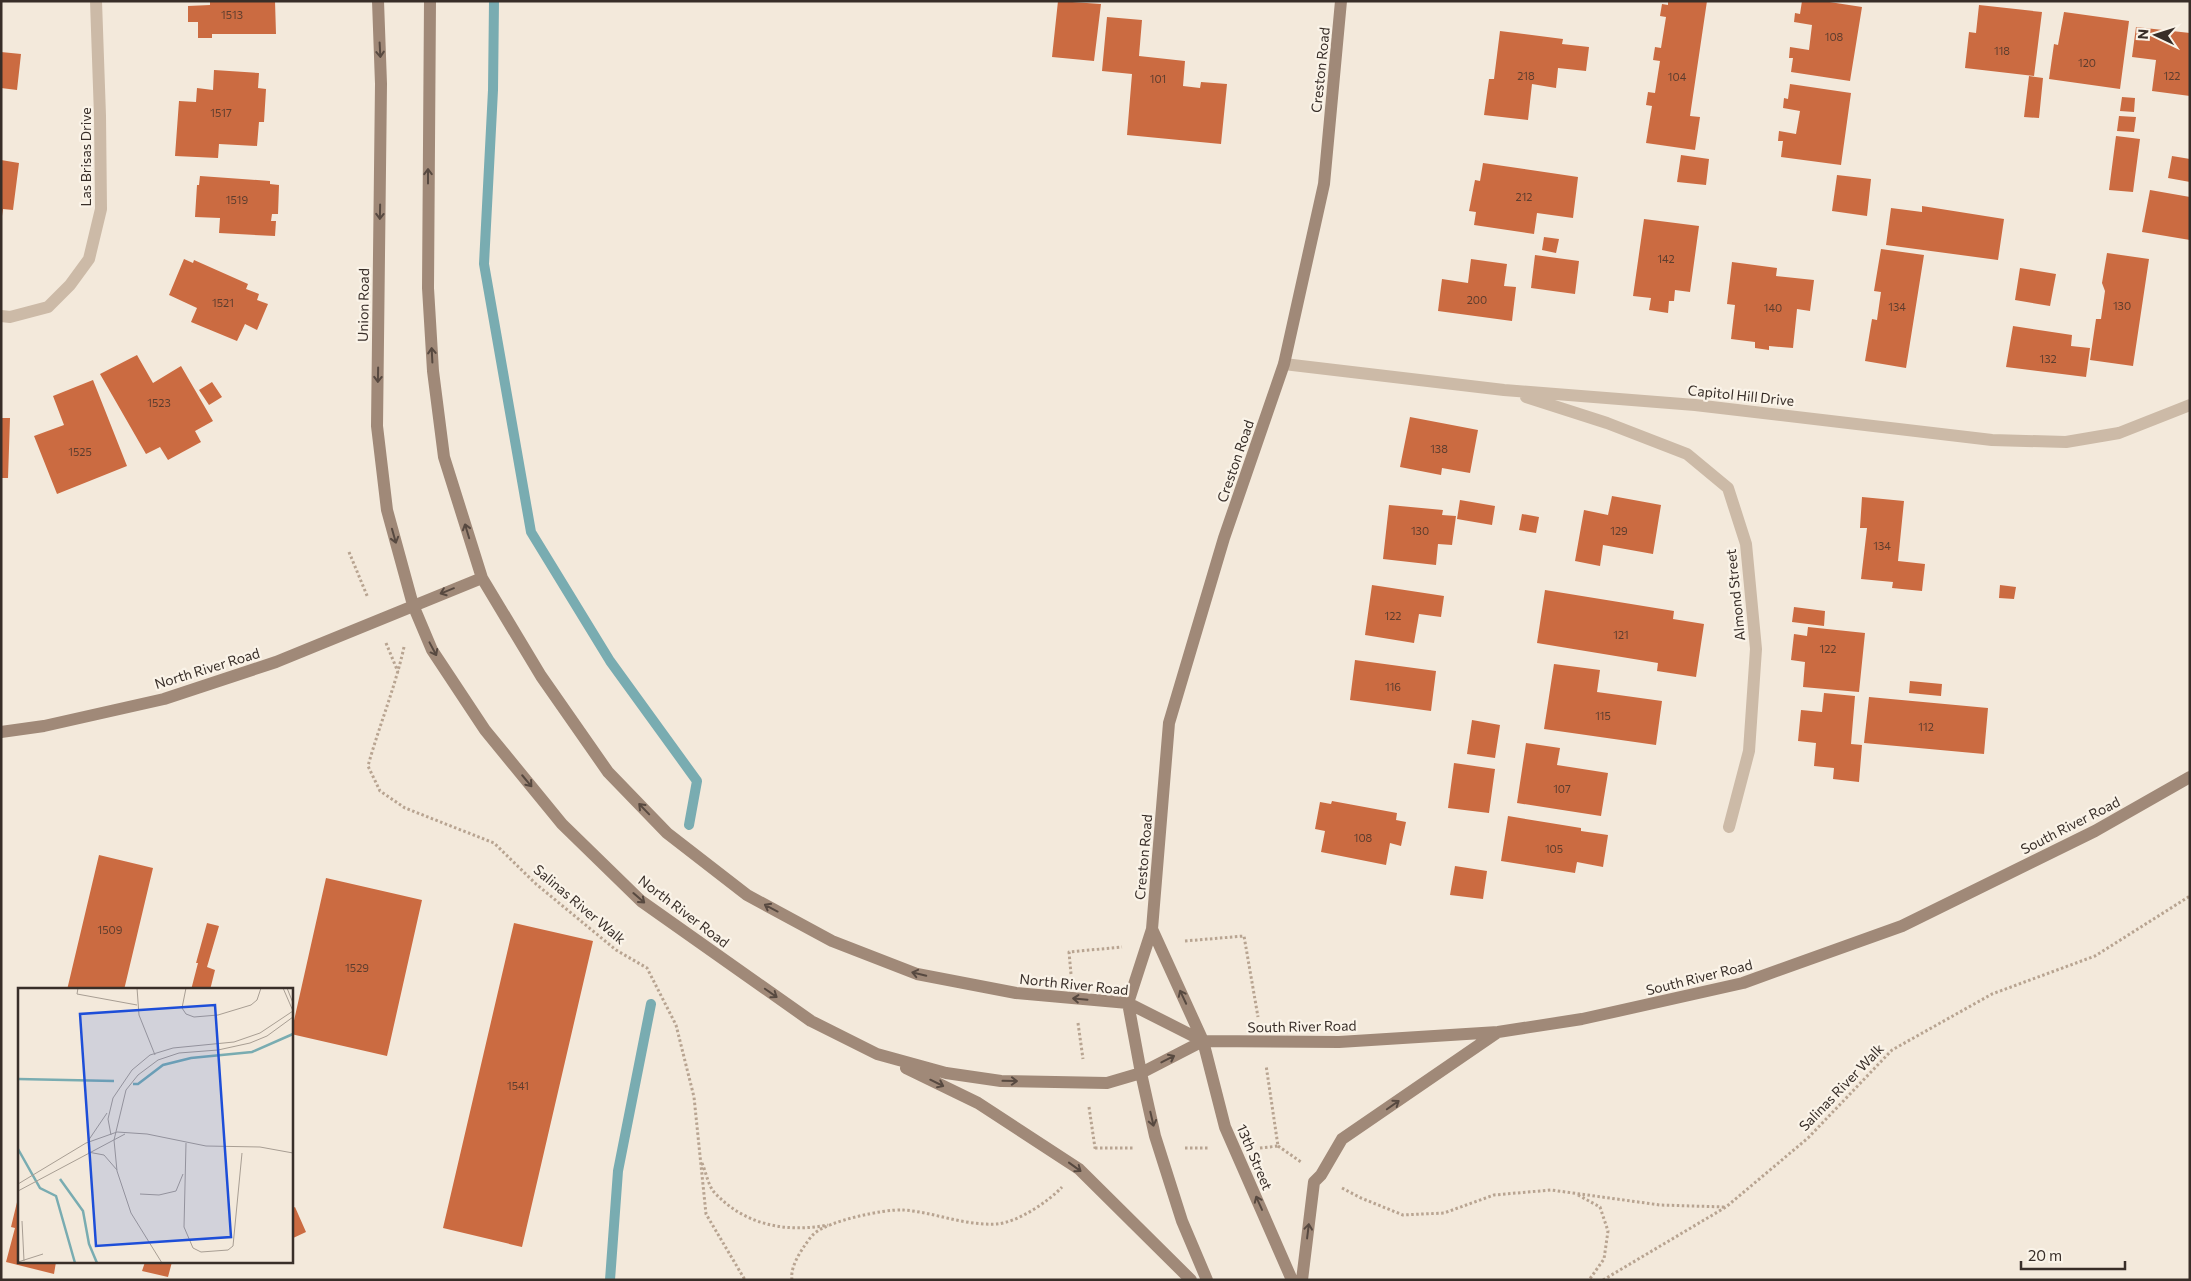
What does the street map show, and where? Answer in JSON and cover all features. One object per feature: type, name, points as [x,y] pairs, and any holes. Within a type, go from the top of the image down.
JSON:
[{"type":"main road","name":"Union Road","points":[[378,1],[381,84],[377,426],[387,510],[413,605]]},
{"type":"main road","points":[[430,1],[428,288],[433,371],[444,457],[482,578]]},
{"type":"main road","name":"Creston Road","points":[[1207,1280],[1182,1221],[1155,1136],[1128,1003],[1152,929],[1169,723],[1224,538],[1284,364],[1324,184],[1342,1]]},
{"type":"main road","name":"North River Road","points":[[1,732],[44,726],[164,699],[276,662],[482,578],[540,676],[608,772],[667,833],[747,896],[832,941],[917,974],[1016,993],[1128,1003],[1203,1041]]},
{"type":"main road","name":"North River Road","points":[[413,605],[432,650],[485,730],[562,824],[641,901],[811,1021],[877,1054],[946,1073],[1001,1081],[1107,1083],[1141,1072],[1203,1041]]},
{"type":"main road","name":"South River Road","points":[[1203,1041],[1339,1042],[1498,1032],[1582,1019],[1743,984],[1902,926],[2095,831],[2190,777]]},
{"type":"main road","name":"Creston Road","points":[[1152,929],[1203,1041]]},
{"type":"main road","points":[[1302,1280],[1314,1182],[1321,1176],[1342,1139],[1498,1032]]},
{"type":"main road","name":"13th Street","points":[[1203,1041],[1225,1127],[1292,1280]]},
{"type":"main road","points":[[877,1054],[978,1102],[1079,1169],[1191,1280]]},
{"type":"street","name":"Las Brisas Drive","points":[[1,316],[10,317],[48,307],[70,285],[89,259],[101,209],[96,1]]},
{"type":"street","name":"Capitol Hill Drive","points":[[1284,364],[1504,390],[1695,405],[1992,440],[2066,442],[2119,433],[2190,405]]},
{"type":"street","name":"Almond Street","points":[[1504,390],[1607,423],[1687,454],[1728,488],[1746,544],[1756,649],[1749,751],[1729,827]]},
{"type":"path","name":"Salinas River Walk","points":[[413,605],[398,673],[378,730],[368,766],[380,791],[405,808],[494,844],[536,884],[616,950],[647,968],[676,1026],[694,1097],[706,1214],[745,1280]]},
{"type":"path","name":"Salinas River Walk","points":[[1603,1280],[1726,1207],[1808,1138],[1892,1050],[1992,994],[2095,956],[2190,896]]},
{"type":"path","points":[[1258,1148],[1278,1146],[1277,1129]]},
{"type":"path","points":[[1095,1148],[1136,1148]]},
{"type":"path","points":[[1183,1148],[1211,1148]]},
{"type":"path","points":[[700,1158],[713,1190],[733,1209],[761,1224],[783,1229],[808,1229],[836,1223]]},
{"type":"path","points":[[792,1280],[791,1275],[799,1253],[816,1232],[851,1217],[902,1210],[966,1222],[998,1224],[1024,1215],[1055,1195],[1079,1169]]},
{"type":"path","points":[[1321,1176],[1361,1198],[1403,1215],[1444,1213],[1494,1195],[1551,1190],[1660,1205],[1726,1207]]},
{"type":"path","points":[[1575,1193],[1600,1207],[1608,1231],[1604,1259],[1588,1280]]},
{"type":"building","points":[[210,1],[275,1],[276,34],[212,34],[212,38],[198,38],[198,22],[188,22],[188,6],[210,5]]},
{"type":"building","points":[[1058,1],[1101,4],[1094,61],[1052,57]]},
{"type":"building","points":[[1668,1],[1707,1],[1690,116],[1700,117],[1695,150],[1646,143],[1652,106],[1646,105],[1648,92],[1655,93],[1660,61],[1653,60],[1655,47],[1661,48],[1666,17],[1660,16],[1662,4],[1668,5]]},
{"type":"building","points":[[1802,1],[1823,1],[1862,7],[1850,81],[1791,72],[1793,58],[1789,58],[1790,47],[1809,50],[1812,25],[1794,22],[1795,13],[1800,14]]},
{"type":"building","points":[[1979,5],[2042,12],[2034,76],[1965,68],[1969,32],[1976,33]]},
{"type":"building","points":[[2064,12],[2129,21],[2120,89],[2049,79],[2054,44],[2058,45]]},
{"type":"building","points":[[1107,17],[1142,20],[1139,56],[1185,61],[1183,86],[1200,88],[1201,82],[1227,84],[1221,144],[1127,135],[1132,74],[1102,71]]},
{"type":"building","points":[[2136,27],[2190,33],[2190,96],[2152,91],[2156,60],[2132,57]]},
{"type":"building","points":[[1500,31],[1563,39],[1562,44],[1589,47],[1586,71],[1558,68],[1556,88],[1532,84],[1528,120],[1484,115],[1489,79],[1494,79]]},
{"type":"building","points":[[1,52],[21,54],[17,90],[1,88]]},
{"type":"building","points":[[214,70],[259,73],[258,88],[266,89],[264,122],[259,122],[257,146],[219,144],[218,158],[175,156],[179,101],[196,102],[197,88],[213,90]]},
{"type":"building","points":[[2029,76],[2043,78],[2039,118],[2024,117]]},
{"type":"building","points":[[1790,84],[1851,93],[1841,165],[1781,157],[1783,141],[1778,141],[1779,131],[1796,134],[1800,111],[1783,108],[1784,98],[1788,99]]},
{"type":"building","points":[[2122,97],[2135,98],[2134,112],[2120,111]]},
{"type":"building","points":[[2119,116],[2136,117],[2134,132],[2117,131]]},
{"type":"building","points":[[2116,136],[2140,139],[2133,192],[2109,190]]},
{"type":"building","points":[[1681,155],[1709,159],[1706,185],[1677,182]]},
{"type":"building","points":[[2172,156],[2190,159],[2190,182],[2168,178]]},
{"type":"building","points":[[1,160],[19,163],[13,210],[3,209],[2,216]]},
{"type":"building","points":[[1483,163],[1578,177],[1573,218],[1537,213],[1534,234],[1474,225],[1476,212],[1469,211],[1475,180],[1480,181]]},
{"type":"building","points":[[1837,175],[1871,179],[1867,216],[1832,211]]},
{"type":"building","points":[[200,176],[270,181],[270,184],[279,185],[278,214],[272,214],[271,221],[276,221],[275,236],[219,233],[220,218],[195,217],[197,185],[199,185]]},
{"type":"building","points":[[2150,190],[2190,197],[2190,240],[2142,232]]},
{"type":"building","points":[[1922,206],[2004,219],[1998,260],[1886,245],[1891,208],[1922,212]]},
{"type":"building","points":[[1644,219],[1699,226],[1690,292],[1675,290],[1674,301],[1669,301],[1668,313],[1649,310],[1651,298],[1633,296]]},
{"type":"building","points":[[1544,237],[1559,239],[1556,253],[1542,250]]},
{"type":"building","points":[[1881,249],[1924,255],[1906,368],[1865,361],[1872,319],[1877,320],[1881,292],[1874,291]]},
{"type":"building","points":[[2107,253],[2149,259],[2133,366],[2090,360],[2096,319],[2101,319],[2105,291],[2102,283]]},
{"type":"building","points":[[1535,255],[1579,261],[1575,294],[1531,288]]},
{"type":"building","points":[[184,259],[193,263],[194,260],[248,284],[246,289],[259,294],[257,300],[268,304],[257,330],[245,324],[237,341],[191,322],[197,308],[169,295]]},
{"type":"building","points":[[1471,259],[1507,264],[1504,286],[1516,287],[1512,321],[1438,311],[1442,279],[1468,283]]},
{"type":"building","points":[[1732,262],[1777,268],[1776,276],[1814,280],[1810,311],[1797,309],[1793,348],[1769,346],[1769,350],[1755,348],[1755,342],[1731,339],[1735,305],[1727,304]]},
{"type":"building","points":[[2020,268],[2056,274],[2050,306],[2015,300]]},
{"type":"building","points":[[2013,326],[2072,335],[2071,346],[2090,348],[2086,377],[2006,367]]},
{"type":"building","points":[[137,355],[153,383],[181,366],[213,421],[195,431],[201,442],[168,460],[160,447],[146,454],[100,374]]},
{"type":"building","points":[[93,380],[127,466],[57,494],[34,436],[64,425],[53,396]]},
{"type":"building","points":[[212,382],[222,397],[209,405],[199,390]]},
{"type":"building","points":[[1410,417],[1478,430],[1470,473],[1442,468],[1441,475],[1400,467]]},
{"type":"building","points":[[1,418],[10,418],[8,478],[1,478]]},
{"type":"building","points":[[1612,496],[1661,505],[1653,554],[1603,545],[1600,566],[1575,561],[1584,510],[1608,515]]},
{"type":"building","points":[[1862,497],[1904,501],[1898,561],[1925,564],[1922,591],[1892,588],[1893,582],[1861,579],[1867,528],[1860,528]]},
{"type":"building","points":[[1460,500],[1495,506],[1492,525],[1457,519]]},
{"type":"building","points":[[1389,505],[1443,510],[1442,515],[1456,516],[1452,545],[1438,544],[1436,565],[1383,559]]},
{"type":"building","points":[[1522,514],[1539,517],[1536,533],[1519,530]]},
{"type":"building","points":[[1372,585],[1444,596],[1441,617],[1419,614],[1414,643],[1365,635]]},
{"type":"building","points":[[2000,585],[2016,587],[2014,599],[1999,598]]},
{"type":"building","points":[[1545,590],[1674,611],[1673,619],[1704,624],[1696,677],[1657,671],[1658,663],[1537,643]]},
{"type":"building","points":[[1794,607],[1825,611],[1824,626],[1792,622]]},
{"type":"building","points":[[1808,627],[1865,633],[1859,692],[1803,687],[1805,662],[1791,660],[1794,634],[1807,636]]},
{"type":"building","points":[[1355,660],[1436,671],[1431,711],[1350,700]]},
{"type":"building","points":[[1554,664],[1600,670],[1597,692],[1662,701],[1656,745],[1544,729]]},
{"type":"building","points":[[1910,681],[1942,684],[1941,696],[1909,693]]},
{"type":"building","points":[[1824,693],[1855,696],[1851,744],[1862,745],[1859,782],[1833,779],[1834,768],[1814,766],[1816,743],[1798,741],[1801,710],[1822,712]]},
{"type":"building","points":[[1869,697],[1988,708],[1984,754],[1864,743]]},
{"type":"building","points":[[1472,720],[1500,725],[1495,758],[1467,754]]},
{"type":"building","points":[[1526,743],[1560,748],[1557,765],[1608,773],[1601,816],[1517,803]]},
{"type":"building","points":[[1454,763],[1495,769],[1489,813],[1448,808]]},
{"type":"building","points":[[1332,801],[1397,813],[1396,820],[1406,822],[1401,846],[1390,843],[1386,865],[1321,852],[1325,831],[1315,829],[1320,802],[1331,804]]},
{"type":"building","points":[[1508,816],[1581,828],[1581,831],[1608,835],[1603,867],[1577,862],[1575,873],[1501,861]]},
{"type":"building","points":[[99,855],[153,868],[124,988],[67,988]]},
{"type":"building","points":[[1455,866],[1487,871],[1483,899],[1450,895]]},
{"type":"building","points":[[326,878],[422,900],[387,1056],[292,1034]]},
{"type":"building","points":[[207,923],[219,926],[207,967],[215,970],[210,988],[192,988],[198,963],[196,963]]},
{"type":"building","points":[[514,923],[593,941],[522,1247],[443,1228]]},
{"type":"building","points":[[18,1198],[18,1264],[56,1264],[54,1274],[6,1262],[15,1228],[11,1227]]},
{"type":"building","points":[[295,1207],[306,1232],[292,1239],[292,1208]]},
{"type":"building","points":[[144,1264],[171,1264],[168,1277],[142,1271]]},
{"type":"waterway","points":[[494,1],[493,90],[484,264],[531,532],[610,661],[697,781],[689,825]]},
{"type":"waterway","points":[[610,1280],[618,1171],[651,1004]]}]
